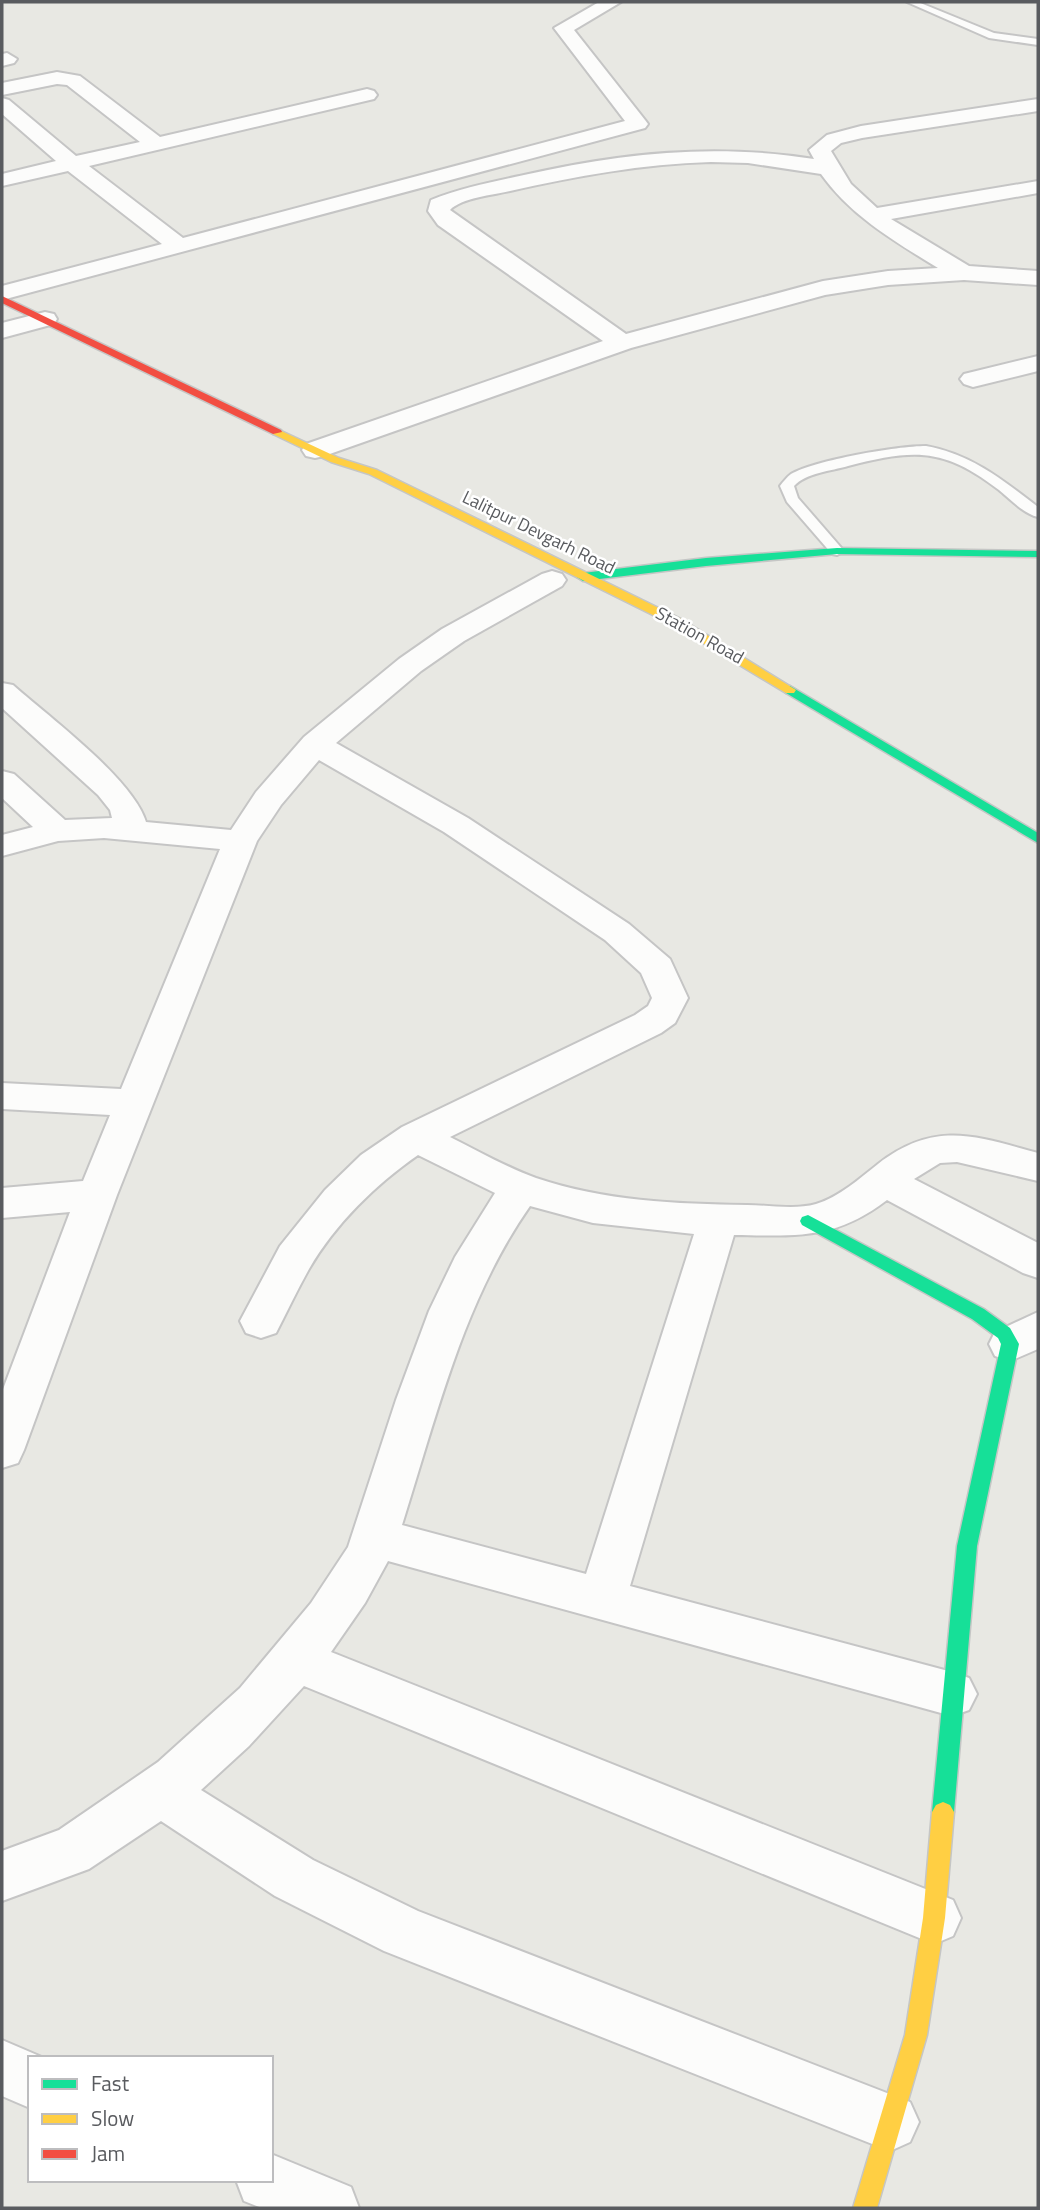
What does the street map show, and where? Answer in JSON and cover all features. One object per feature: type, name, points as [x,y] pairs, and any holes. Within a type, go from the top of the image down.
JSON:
[{"type":"main road","name":"Lalitpur Devgarh Road","points":[[2,299],[325,455],[373,471],[561,579],[680,616],[1036,835]]},
{"type":"main road","points":[[325,455],[359,481],[504,555]]},
{"type":"main road","points":[[561,579],[703,568],[837,551],[1038,554]]},
{"type":"main road","points":[[668,638],[680,616]]},
{"type":"main road","name":"Station Road","points":[[710,661],[803,717]]},
{"type":"main road","points":[[808,1221],[978,1314],[1004,1333],[1024,1336],[967,1546],[934,1918],[916,2035],[865,2208]]},
{"type":"street","points":[[2,293],[638,124],[563,29],[612,2]]},
{"type":"street","points":[[2,89],[57,78],[73,80],[156,144]]},
{"type":"street","points":[[2,180],[367,95]]},
{"type":"street","points":[[2,104],[71,163],[179,246]]},
{"type":"street","points":[[964,273],[851,198],[826,168],[820,150],[834,139],[861,132],[1038,105]]},
{"type":"street","points":[[622,343],[446,220],[439,211],[439,205],[589,166],[653,156],[770,158],[826,168]]},
{"type":"street","points":[[873,215],[1038,187]]},
{"type":"street","points":[[325,455],[622,343],[823,288],[888,278],[964,273],[1038,278]]},
{"type":"street","points":[[2,331],[45,320]]},
{"type":"street","points":[[973,379],[1038,363]]},
{"type":"street","points":[[2,1450],[97,1195],[240,841],[268,799],[315,744],[410,665],[504,605],[561,579]]},
{"type":"street","points":[[2,692],[110,788],[126,809],[132,830]]},
{"type":"street","points":[[261,1321],[295,1257],[339,1201],[375,1165],[416,1137],[648,1024],[662,1014],[670,998],[657,967],[617,932],[456,825],[315,744]]},
{"type":"street","points":[[2,781],[57,831]]},
{"type":"street","points":[[2,845],[57,831],[104,828],[240,841]]},
{"type":"street","points":[[2,1096],[134,1102]]},
{"type":"street","points":[[416,1137],[522,1188],[596,1209],[645,1218],[808,1221],[827,1217],[885,1181],[910,1161],[934,1149],[963,1149],[1038,1167]]},
{"type":"street","points":[[885,1181],[1038,1262]]},
{"type":"street","points":[[2,1876],[70,1852],[162,1792],[257,1707],[297,1661],[359,1575],[374,1538],[420,1386],[464,1278],[499,1216],[522,1188]]},
{"type":"street","points":[[2,1203],[97,1195]]},
{"type":"street","points":[[602,1599],[719,1219]]},
{"type":"street","points":[[374,1538],[952,1694]]},
{"type":"street","points":[[297,1661],[934,1918]]},
{"type":"street","points":[[162,1792],[216,1830],[293,1878],[403,1932],[890,2122]]},
{"type":"street","points":[[2,2067],[28,2079]]},
{"type":"street","points":[[270,2182],[330,2208]]},
{"type":"lane","points":[[911,2],[992,36],[1038,41]]},
{"type":"lane","points":[[837,551],[792,499],[787,486],[794,478],[810,472],[907,451],[924,449],[957,458],[1038,513]]},
{"type":"traffic: fast","points":[[583,577],[706,562],[837,551],[1038,554]]},
{"type":"traffic: fast","points":[[790,690],[1038,839]]},
{"type":"traffic: fast","points":[[808,1221],[978,1314],[1004,1333],[1010,1344],[967,1546],[943,1812]]},
{"type":"traffic: slow","points":[[277,432],[335,460],[373,472],[677,622],[790,690]]},
{"type":"traffic: slow","points":[[865,2208],[916,2035],[934,1918],[943,1812]]},
{"type":"traffic: jam","points":[[2,299],[277,432]]}]
